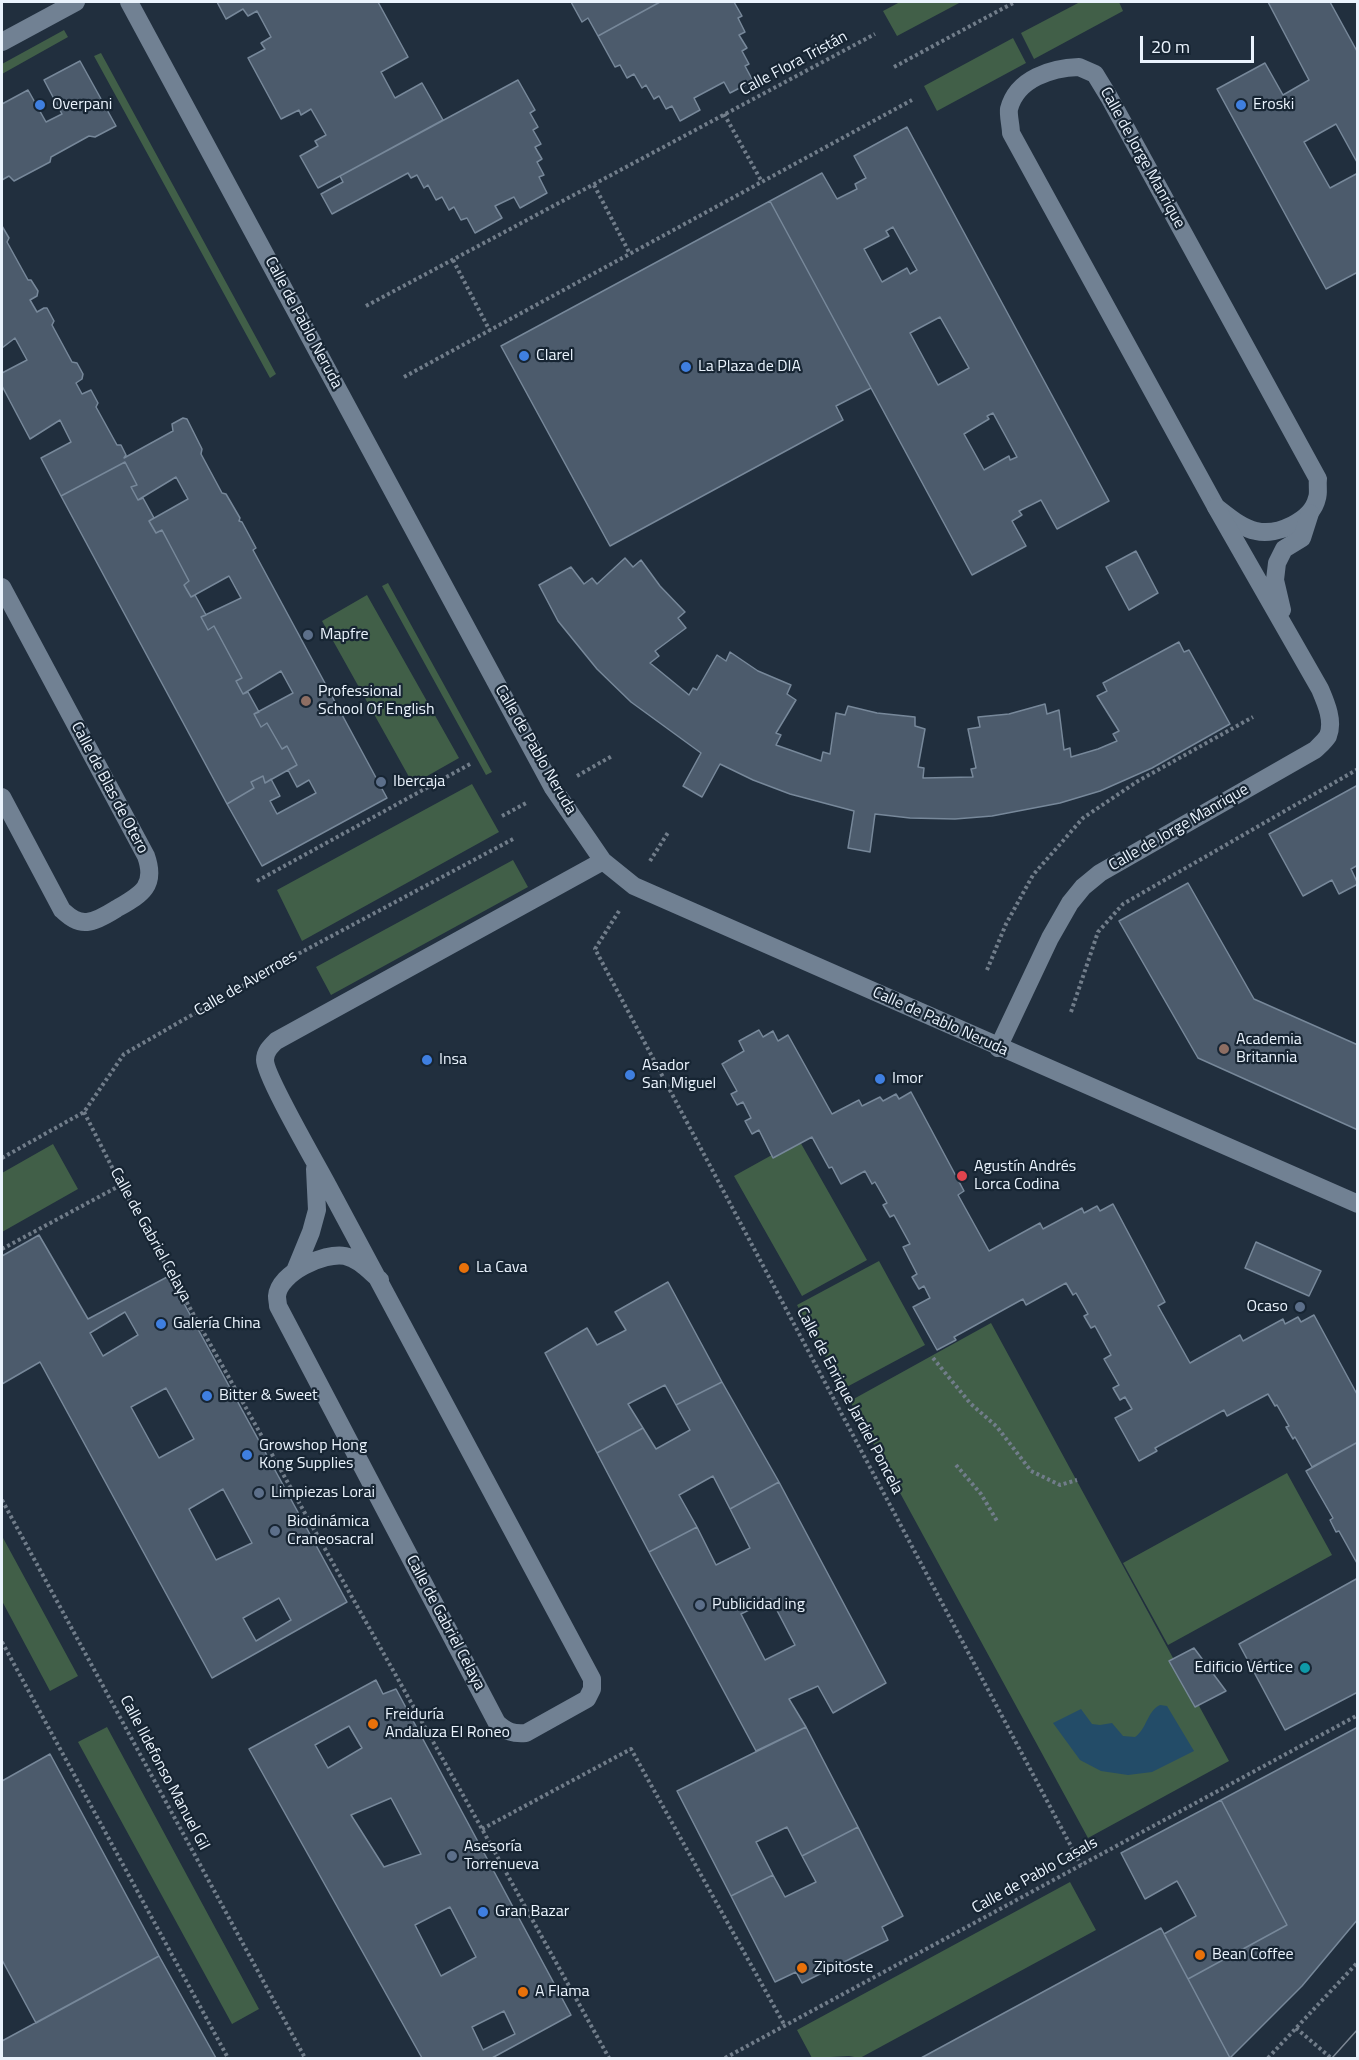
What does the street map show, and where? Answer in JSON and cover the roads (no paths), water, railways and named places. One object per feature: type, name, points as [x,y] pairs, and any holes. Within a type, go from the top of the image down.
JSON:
[{"type":"street","points":[[2,42],[76,2]]},
{"type":"street","name":"Calle de Pablo Neruda","points":[[129,2],[554,788],[603,861],[634,886],[1358,1204]]},
{"type":"street","name":"Calle de Jorge Manrique","points":[[1079,67],[1095,74],[1318,479],[1317,498],[1310,513],[1277,531],[1256,531],[1235,522],[1216,507],[1011,133],[1009,110],[1017,93],[1034,78],[1059,68],[1079,67]]},
{"type":"street","points":[[1216,507],[1286,626]]},
{"type":"street","points":[[1286,626],[1275,580],[1277,563],[1284,549],[1302,538],[1310,513]]},
{"type":"street","name":"Calle de Blas de Otero","points":[[2,587],[146,856],[151,876],[146,887],[137,896],[101,917],[87,922],[73,919],[62,910],[2,797]]},
{"type":"street","name":"Calle de Jorge Manrique","points":[[998,1047],[1050,938],[1070,903],[1083,887],[1100,873],[1315,750],[1328,737],[1330,724],[1328,708],[1286,626]]},
{"type":"street","name":"Calle de Gabriel Celaya","points":[[314,1158],[317,1210],[311,1232],[294,1271],[280,1286],[277,1296],[279,1306],[497,1723],[514,1734],[526,1733],[587,1699],[592,1689],[592,1679],[380,1280],[267,1071],[265,1060],[268,1049],[276,1041],[603,861]]},
{"type":"street","name":"Calle de Gabriel Celaya","points":[[294,1271],[329,1257],[344,1256],[358,1261],[380,1280]]},
{"type":"water","points":[[1160,1705],[1167,1706],[1194,1751],[1152,1772],[1128,1775],[1101,1771],[1080,1760],[1053,1723],[1081,1709],[1092,1724],[1112,1723],[1123,1736],[1135,1737],[1152,1711]]},
{"type":"tram line","points":[[1332,2058],[1358,2029]]},
{"type":"place","name":"Overpani","points":[[40,105]]},
{"type":"place","name":"Eroski","points":[[1241,105]]},
{"type":"place","name":"Clarel","points":[[524,356]]},
{"type":"place","name":"La Plaza de DIA","points":[[686,367]]},
{"type":"place","name":"Mapfre","points":[[308,635]]},
{"type":"place","name":"Professional School Of English","points":[[306,701]]},
{"type":"place","name":"Ibercaja","points":[[381,782]]},
{"type":"place","name":"Academia Britannia","points":[[1224,1049]]},
{"type":"place","name":"Insa","points":[[427,1060]]},
{"type":"place","name":"Asador San Miguel","points":[[630,1075]]},
{"type":"place","name":"Imor","points":[[880,1079]]},
{"type":"place","name":"Agustín Andrés Lorca Codina","points":[[962,1176]]},
{"type":"place","name":"La Cava","points":[[464,1268]]},
{"type":"place","name":"Ocaso","points":[[1300,1307]]},
{"type":"place","name":"Galería China","points":[[161,1324]]},
{"type":"place","name":"Bitter & Sweet","points":[[207,1396]]},
{"type":"place","name":"Growshop Hong Kong Supplies","points":[[247,1455]]},
{"type":"place","name":"Limpiezas Lorai","points":[[259,1493]]},
{"type":"place","name":"Biodinámica Craneosacral","points":[[275,1531]]},
{"type":"place","name":"Publicidad ing","points":[[700,1605]]},
{"type":"place","name":"Edificio Vértice","points":[[1305,1668]]},
{"type":"place","name":"Freiduría Andaluza El Roneo","points":[[373,1724]]},
{"type":"place","name":"Asesoría Torrenueva","points":[[452,1856]]},
{"type":"place","name":"Gran Bazar","points":[[483,1912]]},
{"type":"place","name":"Bean Coffee","points":[[1200,1955]]},
{"type":"place","name":"Zipitoste","points":[[802,1968]]},
{"type":"place","name":"A Flama","points":[[523,1992]]}]
